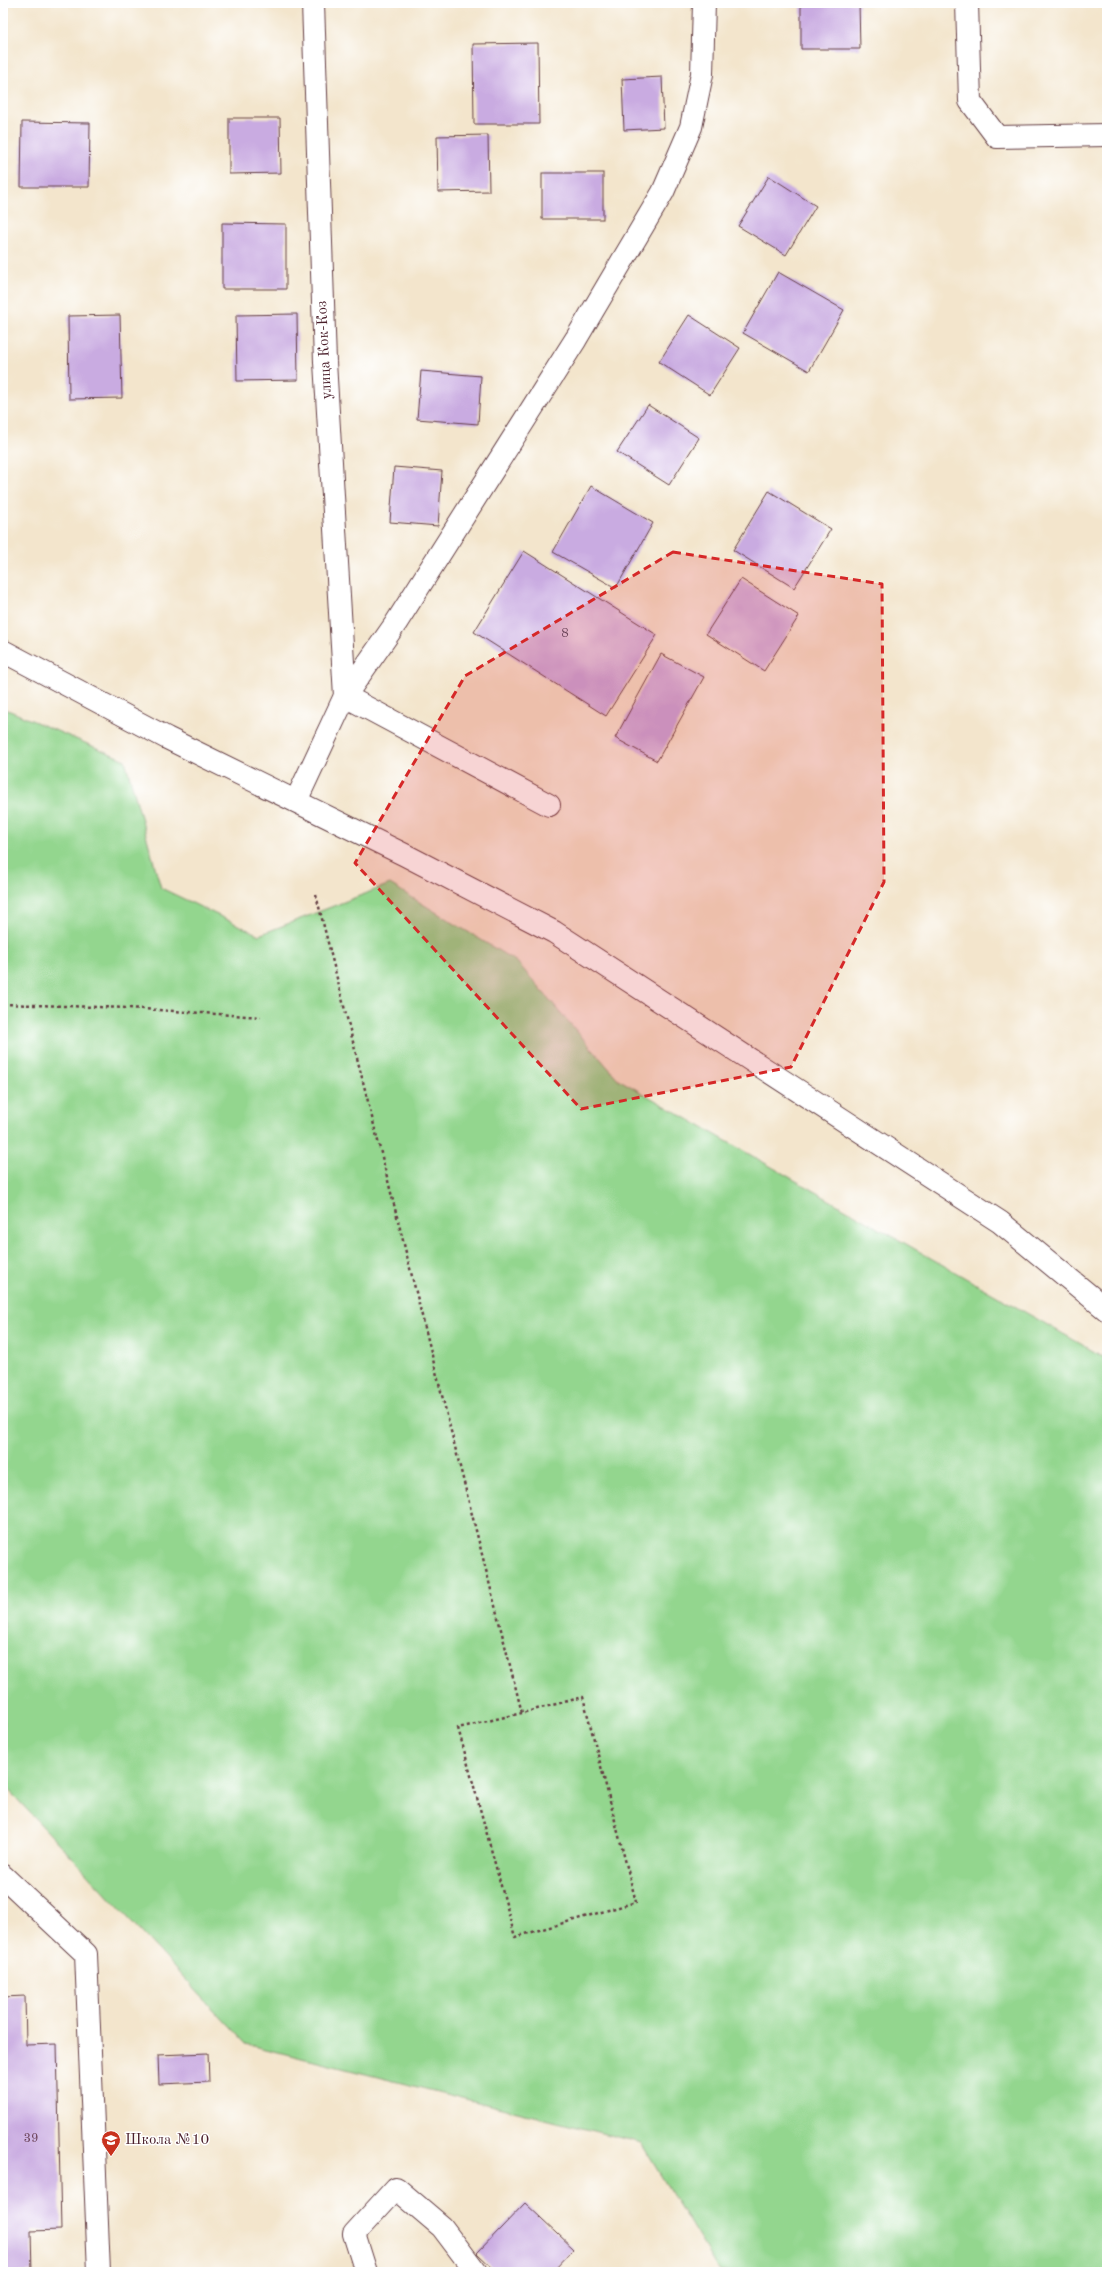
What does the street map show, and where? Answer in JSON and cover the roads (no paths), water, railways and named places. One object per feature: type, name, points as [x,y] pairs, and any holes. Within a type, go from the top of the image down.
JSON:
[{"type":"street","name":"улица Кок-Коз","points":[[313,3],[325,362],[345,696]]},
{"type":"street","points":[[296,801],[345,696],[396,623],[571,346],[663,192],[691,127],[702,74],[704,3]]},
{"type":"street","points":[[967,3],[970,101],[997,137],[1107,135]]},
{"type":"street","points":[[3,651],[167,738],[296,801],[554,932],[1000,1222],[1107,1310]]},
{"type":"street","points":[[345,696],[549,804]]},
{"type":"street","points":[[3,1876],[86,1954],[99,2272]]},
{"type":"street","points":[[366,2272],[354,2234],[396,2188],[442,2227],[476,2272]]},
{"type":"place","name":"Школа №10","points":[[111,2157]]}]
